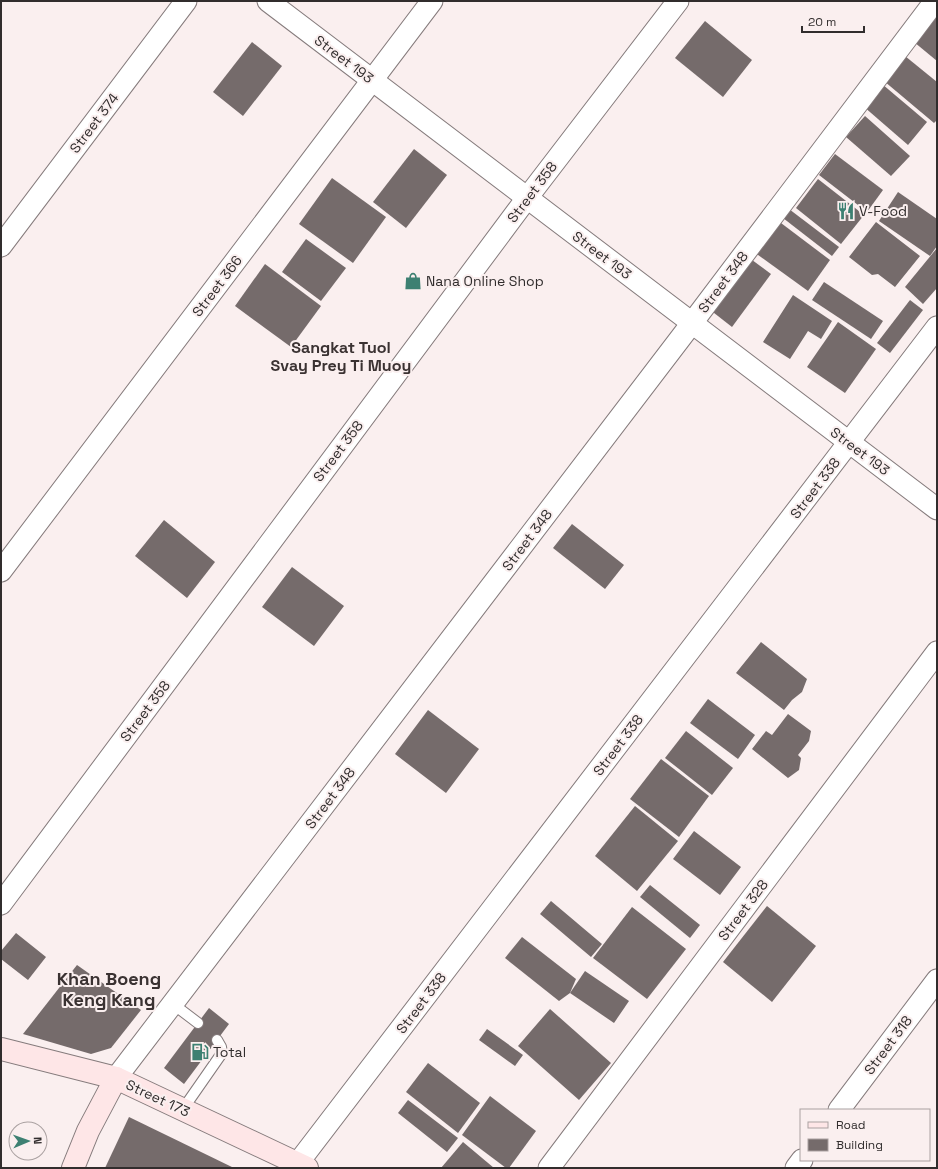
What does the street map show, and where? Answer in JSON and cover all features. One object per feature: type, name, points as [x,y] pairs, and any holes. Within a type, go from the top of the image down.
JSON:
[{"type":"street","name":"Street 374","points":[[1,246],[186,1]]},
{"type":"street","name":"Street 193","points":[[268,1],[937,509]]},
{"type":"street","name":"Street 366","points":[[1,571],[432,1]]},
{"type":"street","name":"Street 358","points":[[1,904],[527,198],[678,1]]},
{"type":"street","name":"Street 348","points":[[116,1078],[692,323],[935,1]]},
{"type":"street","name":"Street 338","points":[[300,1166],[937,327]]},
{"type":"street","name":"Street 328","points":[[549,1168],[937,652]]},
{"type":"street","name":"Street 318","points":[[840,1109],[937,980]]},
{"type":"street","name":"Street 173","points":[[1,1049],[116,1078],[300,1166]]},
{"type":"street","points":[[73,1168],[88,1131],[116,1078]]},
{"type":"lane","points":[[173,1004],[198,1023]]},
{"type":"lane","points":[[183,1109],[222,1053],[221,1047],[217,1040]]},
{"type":"building","points":[[937,13],[937,61],[914,42]]},
{"type":"building","points":[[705,21],[752,60],[723,97],[675,58]]},
{"type":"building","points":[[252,42],[282,66],[243,116],[213,92]]},
{"type":"building","points":[[905,56],[937,82],[937,120],[934,123],[884,81]]},
{"type":"building","points":[[882,84],[927,122],[908,145],[863,106]]},
{"type":"building","points":[[865,116],[910,156],[891,176],[846,137]]},
{"type":"building","points":[[414,149],[447,175],[406,228],[373,202]]},
{"type":"building","points":[[835,154],[883,190],[867,212],[819,175]]},
{"type":"building","points":[[332,178],[386,217],[353,263],[299,224]]},
{"type":"building","points":[[818,179],[864,215],[841,244],[796,208]]},
{"type":"building","points":[[898,192],[937,219],[937,246],[930,256],[879,221]]},
{"type":"building","points":[[789,209],[839,247],[832,256],[783,218]]},
{"type":"building","points":[[777,220],[830,260],[808,291],[754,252]]},
{"type":"building","points":[[876,222],[920,256],[895,287],[878,274],[872,275],[849,257]]},
{"type":"building","points":[[306,239],[346,268],[321,301],[282,272]]},
{"type":"building","points":[[937,248],[937,288],[923,304],[905,287]]},
{"type":"building","points":[[748,257],[771,274],[732,327],[709,309]]},
{"type":"building","points":[[265,264],[321,306],[291,347],[235,306]]},
{"type":"building","points":[[824,282],[883,321],[871,339],[812,300]]},
{"type":"building","points":[[793,295],[832,321],[821,339],[808,331],[790,359],[763,342]]},
{"type":"building","points":[[910,300],[923,310],[890,353],[877,343]]},
{"type":"building","points":[[838,322],[876,349],[845,393],[807,367]]},
{"type":"building","points":[[164,520],[215,562],[187,598],[135,556]]},
{"type":"building","points":[[572,524],[624,565],[605,589],[553,548]]},
{"type":"building","points":[[292,567],[344,606],[314,646],[262,607]]},
{"type":"building","points":[[761,642],[807,679],[802,692],[792,700],[784,710],[736,673]]},
{"type":"building","points":[[708,699],[755,735],[738,759],[690,723]]},
{"type":"building","points":[[428,710],[479,749],[446,793],[395,754]]},
{"type":"building","points":[[788,714],[811,731],[809,741],[798,755],[801,758],[799,770],[788,778],[752,749],[766,731],[772,735]]},
{"type":"building","points":[[686,731],[733,768],[712,795],[665,758]]},
{"type":"building","points":[[661,759],[709,796],[679,837],[630,799]]},
{"type":"building","points":[[635,806],[678,841],[637,891],[595,856]]},
{"type":"building","points":[[694,831],[741,867],[720,895],[673,859]]},
{"type":"building","points":[[650,885],[700,925],[690,938],[640,897]]},
{"type":"building","points":[[551,901],[602,944],[591,957],[540,914]]},
{"type":"building","points":[[767,906],[816,946],[772,1002],[723,962]]},
{"type":"building","points":[[632,907],[686,949],[647,999],[593,958]]},
{"type":"building","points":[[16,933],[46,957],[28,980],[1,959],[1,951]]},
{"type":"building","points":[[522,937],[576,979],[570,993],[559,1001],[505,958]]},
{"type":"building","points":[[77,965],[141,1010],[111,1048],[91,1054],[23,1034]]},
{"type":"building","points":[[585,971],[629,1001],[614,1023],[570,993]]},
{"type":"building","points":[[209,1008],[229,1024],[184,1084],[164,1068]]},
{"type":"building","points":[[550,1009],[611,1063],[579,1100],[518,1046]]},
{"type":"building","points":[[487,1029],[523,1055],[515,1066],[479,1040]]},
{"type":"building","points":[[428,1063],[480,1103],[458,1133],[406,1092]]},
{"type":"building","points":[[490,1096],[536,1131],[509,1168],[506,1168],[462,1135]]},
{"type":"building","points":[[408,1100],[458,1138],[447,1152],[398,1113]]},
{"type":"building","points":[[129,1117],[234,1168],[105,1168]]},
{"type":"building","points":[[463,1142],[494,1168],[441,1168]]},
{"type":"place","name":"V-Food","points":[[846,211]]},
{"type":"place","name":"Nana Online Shop","points":[[413,281]]},
{"type":"place","name":"Total","points":[[200,1052]]},
{"type":"district","name":"Sangkat Tuol Svay Prey Ti Muoy","points":[[341,356]]},
{"type":"district","name":"Khan Boeng Keng Kang","points":[[109,988]]}]
